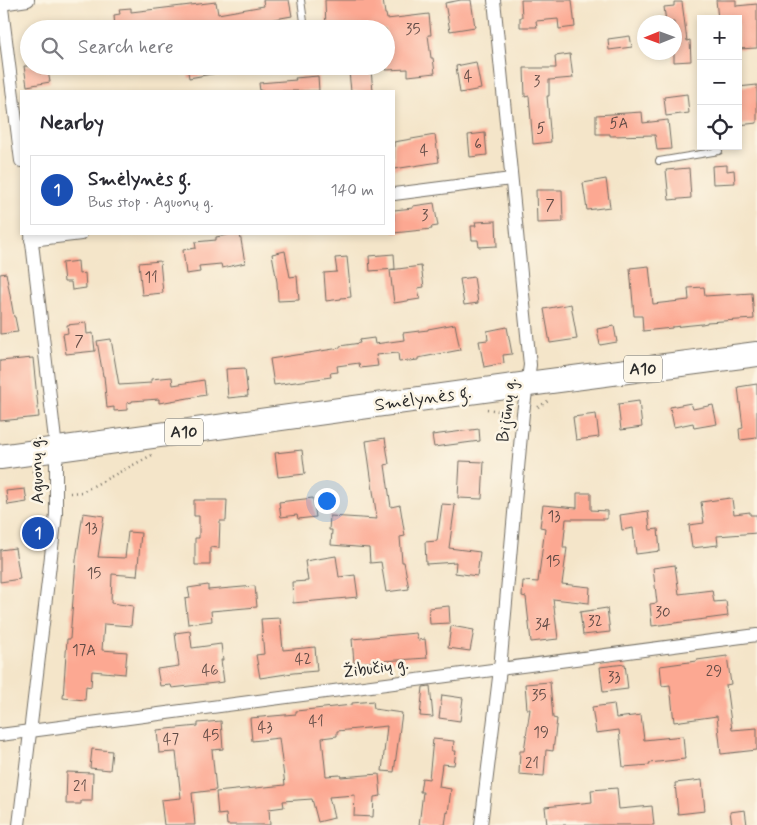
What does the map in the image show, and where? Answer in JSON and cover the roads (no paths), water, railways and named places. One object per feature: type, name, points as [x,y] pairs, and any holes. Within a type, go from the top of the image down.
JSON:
[{"type":"highway","name":"Smėlynės g.","points":[[0,457],[757,354]]},
{"type":"street","points":[[20,153],[1,2],[28,0]]},
{"type":"street","name":"Bijūnų g.","points":[[481,825],[500,669],[523,414],[530,365],[494,0]]},
{"type":"street","points":[[395,194],[512,179]]},
{"type":"street","points":[[31,237],[64,235]]},
{"type":"street","name":"Aguonų g.","points":[[19,825],[57,494],[56,450],[31,237]]},
{"type":"street","name":"Žibučių g.","points":[[0,735],[757,635]]},
{"type":"lane","points":[[301,0],[304,20]]},
{"type":"lane","points":[[659,161],[719,151]]},
{"type":"place","name":"Smėlynės g.","points":[[38,533]]}]
